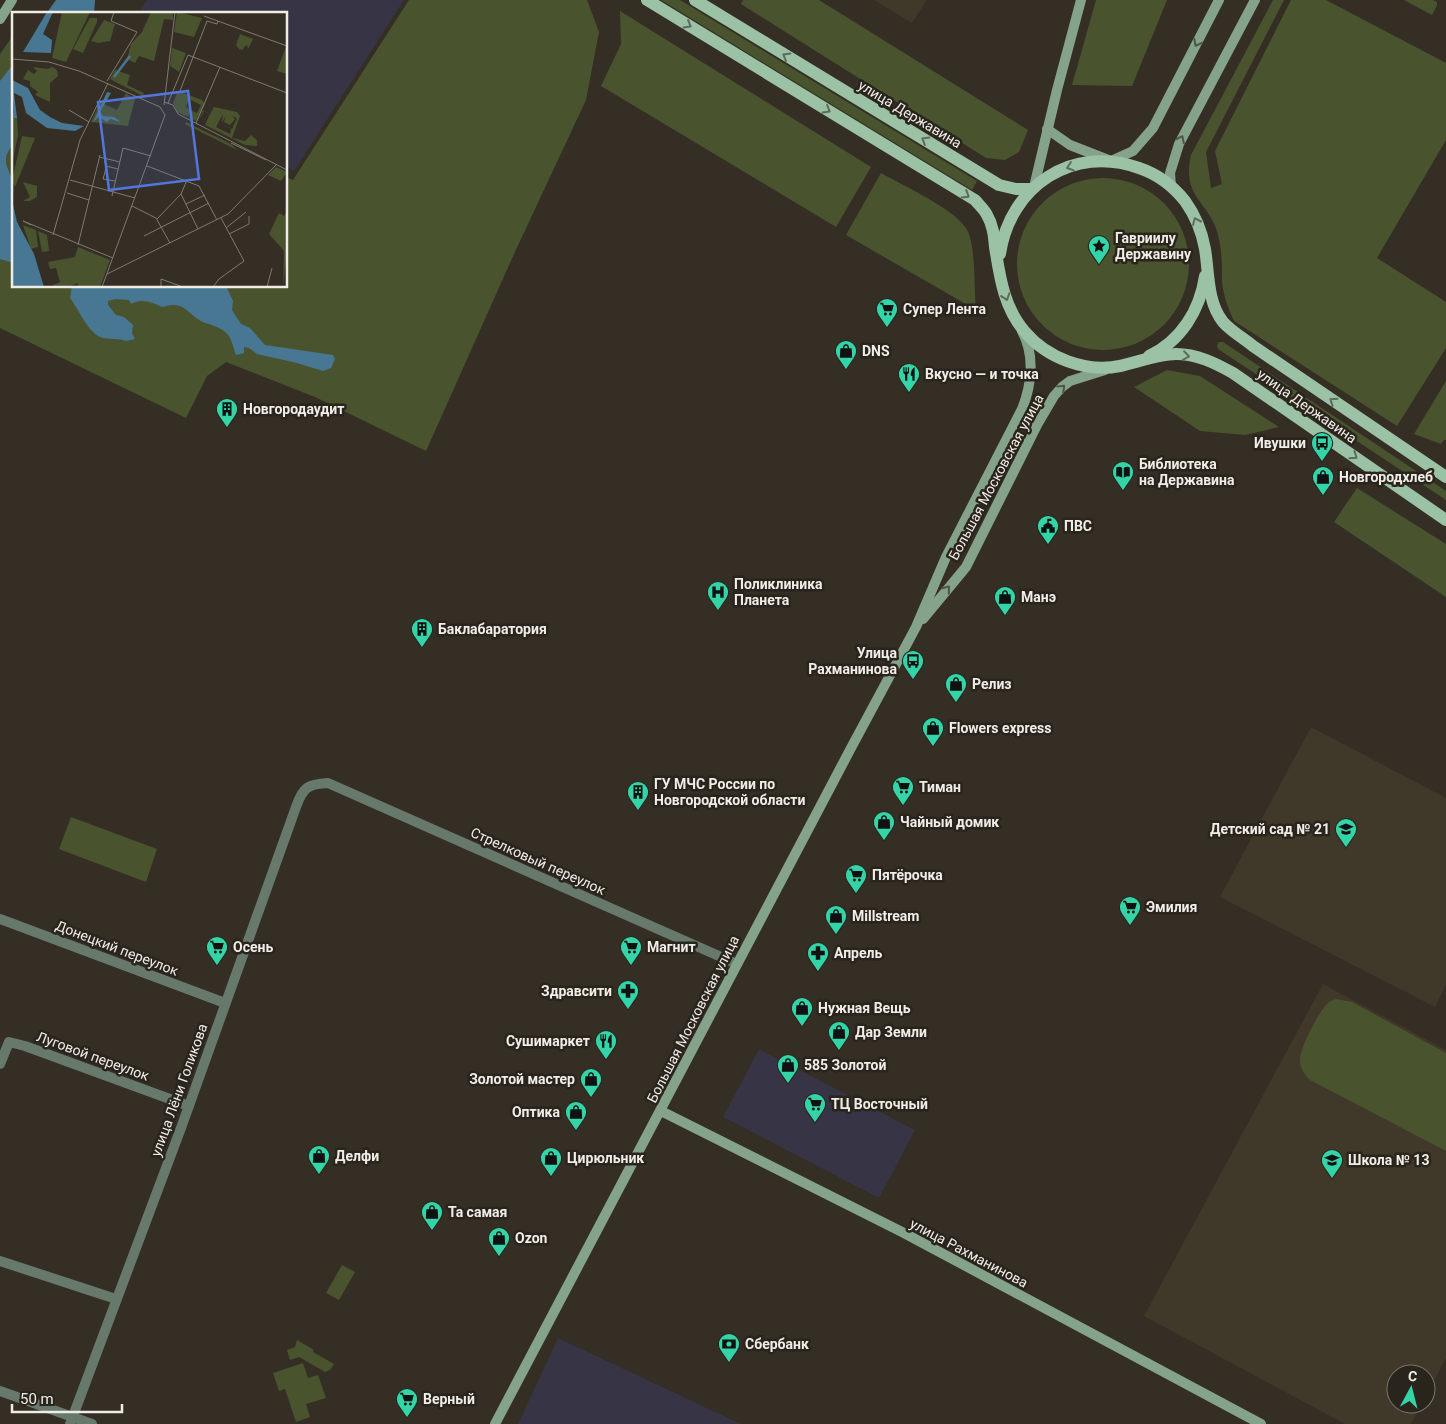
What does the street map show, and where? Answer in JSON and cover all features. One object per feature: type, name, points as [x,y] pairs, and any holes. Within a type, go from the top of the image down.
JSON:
[{"type":"main road","points":[[0,19],[12,0]]},
{"type":"main road","name":"улица Державина","points":[[647,0],[975,200],[986,214],[992,226],[1000,279],[1005,298],[1013,315],[1030,337],[1040,346],[1058,357],[1078,364],[1098,367],[1119,366],[1175,354],[1204,358],[1233,373],[1446,520]]},
{"type":"main road","name":"улица Державина","points":[[695,0],[999,185],[1032,188]]},
{"type":"main road","points":[[1032,188],[1082,0]]},
{"type":"main road","points":[[1047,129],[1070,145],[1111,161],[1133,151],[1153,128],[1219,0]]},
{"type":"main road","points":[[1171,186],[1170,173],[1179,144],[1255,0]]},
{"type":"main road","name":"улица Державина","points":[[1000,279],[999,259],[1005,231],[1018,204],[1032,188],[1056,172],[1073,165],[1092,161],[1111,161],[1132,165],[1148,171],[1171,186],[1184,200],[1198,224],[1206,250],[1206,268],[1203,289],[1197,308],[1186,325],[1173,341],[1156,353],[1138,361]]},
{"type":"main road","name":"улица Державина","points":[[1206,268],[1214,304],[1223,321],[1252,346],[1446,477]]},
{"type":"main road","name":"Большая Московская улица","points":[[495,1424],[916,627],[946,557],[1026,399],[1030,380],[1030,360],[1025,338],[1013,315]]},
{"type":"main road","name":"Большая Московская улица","points":[[916,627],[966,567],[1054,396],[1070,381],[1119,366]]},
{"type":"main road","name":"улица Рахманинова","points":[[661,1111],[904,1233],[1259,1424]]},
{"type":"street","name":"Стрелковый переулок","points":[[328,783],[737,964]]},
{"type":"street","name":"улица Лёни Голикова","points":[[72,1420],[189,1106],[299,798],[309,786],[328,783]]},
{"type":"street","name":"Донецкий переулок","points":[[0,919],[225,1003]]},
{"type":"street","name":"Луговой переулок","points":[[0,1064],[9,1042],[25,1046],[189,1106]]},
{"type":"street","points":[[0,1261],[116,1300]]},
{"type":"street","points":[[0,1391],[72,1420],[92,1424]]},
{"type":"shaded area","points":[[147,0],[404,0],[294,171],[288,167],[288,12],[139,12]]},
{"type":"shaded area","points":[[874,0],[927,0],[912,23]]},
{"type":"shaded area","name":"Детский сад № 21","points":[[1311,727],[1446,798],[1446,985],[1435,1007],[1220,897]]},
{"type":"shaded area","name":"Школа № 13","points":[[1323,984],[1446,1050],[1446,1358],[1436,1377],[1436,1364],[1386,1364],[1386,1414],[1416,1414],[1411,1424],[1345,1424],[1144,1316]]},
{"type":"shaded area","name":"ТЦ Восточный","points":[[759,1049],[915,1130],[879,1198],[723,1117]]},
{"type":"shaded area","points":[[558,1338],[741,1424],[518,1424]]},
{"type":"green space","points":[[409,0],[587,0],[599,32],[586,100],[514,254],[426,451],[315,397],[226,362],[207,376],[186,418],[0,328],[0,54],[12,37],[12,288],[288,288],[288,178],[293,180]]},
{"type":"green space","points":[[661,0],[680,0],[977,181],[972,190]]},
{"type":"green space","points":[[743,0],[819,0],[1028,130],[1019,152],[1005,160],[986,158],[741,4]]},
{"type":"green space","points":[[1096,0],[1167,0],[1132,86],[1072,85]]},
{"type":"green space","points":[[1273,0],[1284,0],[1206,152],[1211,188],[1222,184],[1215,151],[1291,0],[1326,0],[1446,63],[1446,140],[1377,258],[1446,302],[1446,348],[1397,426],[1234,321],[1223,291],[1218,235],[1209,215],[1193,191],[1190,181],[1191,155]]},
{"type":"green space","points":[[1404,0],[1433,0],[1437,2],[1437,5],[1432,15]]},
{"type":"green space","points":[[620,11],[871,167],[836,227],[601,86],[621,44]]},
{"type":"green space","points":[[881,173],[941,206],[961,222],[967,230],[972,246],[976,310],[846,235]]},
{"type":"green space","points":[[1103,178],[1120,180],[1136,185],[1164,203],[1182,231],[1187,247],[1189,264],[1187,281],[1182,297],[1164,325],[1136,343],[1120,348],[1103,350],[1086,348],[1070,343],[1042,325],[1024,297],[1019,281],[1017,264],[1019,247],[1024,231],[1042,203],[1070,185],[1086,180]]},
{"type":"green space","points":[[1219,342],[1223,342],[1446,491],[1446,500],[1218,349],[1217,345]]},
{"type":"green space","points":[[1167,370],[1200,376],[1279,427],[1245,435],[1200,431],[1134,387]]},
{"type":"green space","points":[[1446,381],[1446,440],[1441,444],[1414,434]]},
{"type":"green space","points":[[1357,488],[1446,544],[1446,597],[1334,522]]},
{"type":"green space","points":[[71,817],[157,849],[146,882],[59,849]]},
{"type":"green space","points":[[1336,999],[1352,1002],[1446,1053],[1446,1151],[1310,1080],[1306,1075],[1300,1062],[1303,1046],[1325,1006]]},
{"type":"green space","points":[[342,1265],[355,1272],[339,1300],[326,1293]]},
{"type":"green space","points":[[297,1340],[334,1364],[330,1370],[325,1372],[299,1357],[290,1360],[287,1350],[295,1347]]},
{"type":"green space","points":[[303,1363],[308,1378],[318,1375],[326,1398],[306,1404],[310,1417],[296,1422],[285,1389],[279,1391],[273,1373]]},
{"type":"water","points":[[56,0],[95,0],[94,12],[47,12]]},
{"type":"water","points":[[12,66],[12,145],[6,156],[6,164],[12,180],[12,262],[0,259],[0,81]]},
{"type":"water","points":[[72,288],[227,288],[233,301],[232,310],[241,324],[250,328],[265,345],[333,355],[335,359],[331,368],[323,371],[257,354],[244,347],[244,353],[236,355],[229,336],[220,328],[201,321],[180,306],[170,305],[162,307],[143,301],[131,304],[129,300],[115,299],[108,301],[108,305],[116,315],[124,317],[133,325],[132,333],[135,339],[126,341],[103,338],[93,332],[88,326],[70,298]]},
{"type":"place","name":"Гавриилу Державину","points":[[1099,265]]},
{"type":"place","name":"Супер Лента","points":[[887,328]]},
{"type":"place","name":"DNS","points":[[846,370]]},
{"type":"place","name":"Вкусно — и точка","points":[[909,393]]},
{"type":"place","name":"Новгородаудит","points":[[227,428]]},
{"type":"place","name":"Ивушки","points":[[1322,462]]},
{"type":"place","name":"Библиотека на Державина","points":[[1123,491]]},
{"type":"place","name":"Новгородхлеб","points":[[1323,496]]},
{"type":"place","name":"ПВС","points":[[1048,545]]},
{"type":"place","name":"Поликлиника Планета","points":[[718,611]]},
{"type":"place","name":"Манэ","points":[[1005,616]]},
{"type":"place","name":"Баклабаратория","points":[[422,648]]},
{"type":"place","name":"Улица Рахманинова","points":[[913,680]]},
{"type":"place","name":"Релиз","points":[[956,703]]},
{"type":"place","name":"Flowers express","points":[[933,747]]},
{"type":"place","name":"Тиман","points":[[903,806]]},
{"type":"place","name":"ГУ МЧС России по Новгородской области","points":[[638,811]]},
{"type":"place","name":"Чайный домик","points":[[884,841]]},
{"type":"place","name":"Детский сад № 21","points":[[1346,848]]},
{"type":"place","name":"Пятёрочка","points":[[856,894]]},
{"type":"place","name":"Эмилия","points":[[1130,926]]},
{"type":"place","name":"Millstream","points":[[836,935]]},
{"type":"place","name":"Осень","points":[[217,966]]},
{"type":"place","name":"Магнит","points":[[631,966]]},
{"type":"place","name":"Апрель","points":[[818,972]]},
{"type":"place","name":"Здравсити","points":[[628,1010]]},
{"type":"place","name":"Нужная Вещь","points":[[802,1027]]},
{"type":"place","name":"Дар Земли","points":[[839,1051]]},
{"type":"place","name":"Сушимаркет","points":[[606,1060]]},
{"type":"place","name":"585 Золотой","points":[[788,1084]]},
{"type":"place","name":"Золотой мастер","points":[[591,1098]]},
{"type":"place","name":"ТЦ Восточный","points":[[815,1123]]},
{"type":"place","name":"Оптика","points":[[576,1131]]},
{"type":"place","name":"Делфи","points":[[319,1175]]},
{"type":"place","name":"Цирюльник","points":[[551,1177]]},
{"type":"place","name":"Школа № 13","points":[[1332,1179]]},
{"type":"place","name":"Та самая","points":[[432,1231]]},
{"type":"place","name":"Ozon","points":[[499,1257]]},
{"type":"place","name":"Сбербанк","points":[[729,1363]]},
{"type":"place","name":"Верный","points":[[407,1418]]}]
